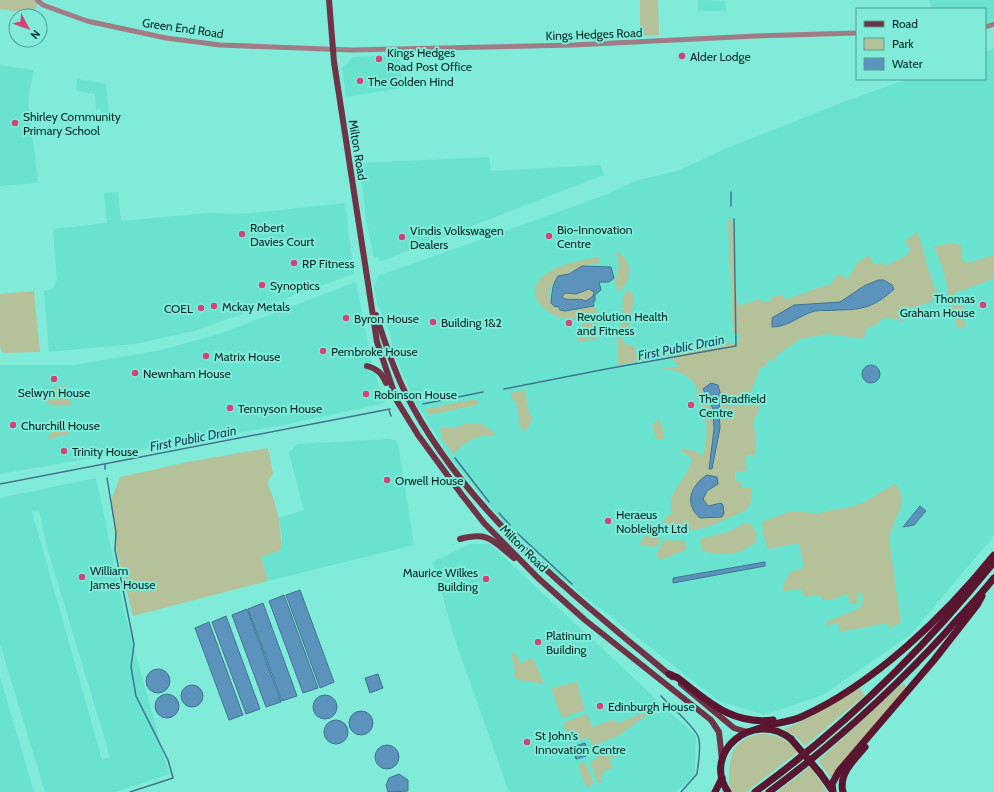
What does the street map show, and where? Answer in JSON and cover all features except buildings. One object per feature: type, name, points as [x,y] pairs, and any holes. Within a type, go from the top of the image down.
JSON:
[{"type":"highway","points":[[726,789],[722,777],[722,760],[732,742],[747,732],[757,728],[800,717],[826,704],[872,674],[909,643],[952,603],[994,555]]},
{"type":"highway","points":[[756,792],[817,745],[887,682],[949,616],[994,562]]},
{"type":"highway","points":[[769,792],[824,750],[887,694],[925,655],[994,578]]},
{"type":"highway","points":[[833,792],[832,784],[839,771],[887,713],[934,660],[977,605],[988,586]]},
{"type":"highway","points":[[669,674],[678,678],[727,714],[748,720],[771,721],[790,716],[803,712],[847,690]]},
{"type":"highway","points":[[843,792],[842,782],[845,773],[882,725],[887,713]]},
{"type":"highway","points":[[757,728],[777,731],[791,739],[820,773],[833,792]]},
{"type":"highway","points":[[715,792],[722,777]]},
{"type":"main road","name":"Milton Road","points":[[329,0],[332,49],[377,342],[382,362],[394,394],[418,435],[484,523],[538,578],[585,620],[711,720],[719,732],[722,760]]},
{"type":"main road","name":"Milton Road","points":[[371,302],[399,380],[424,426],[451,469],[519,545],[574,596],[734,728],[747,732]]},
{"type":"main road","points":[[380,327],[380,336],[385,356],[382,362]]},
{"type":"main road","points":[[367,366],[376,369],[381,373],[394,394]]},
{"type":"main road","points":[[424,426],[423,429],[425,438],[446,474]]},
{"type":"main road","points":[[460,539],[481,535],[489,538],[538,578]]},
{"type":"street","name":"Green End Road","points":[[37,0],[43,5],[87,21],[166,38],[220,44],[332,49]]},
{"type":"street","name":"Kings Hedges Road","points":[[332,49],[573,45],[756,36],[856,33]]},
{"type":"shaded area","points":[[698,0],[726,1],[726,11],[698,11]]},
{"type":"shaded area","points":[[929,0],[994,0],[994,20],[986,23],[986,8],[932,8]]},
{"type":"shaded area","points":[[994,49],[994,536],[910,635],[823,695],[764,715],[719,701],[560,577],[504,523],[451,459],[414,400],[393,350],[390,333],[378,306],[374,288],[378,276],[608,194],[635,181],[680,170],[727,148],[846,101],[904,80],[986,80],[986,52]]},
{"type":"shaded area","points":[[400,55],[402,88],[346,97],[342,68],[353,57]]},
{"type":"shaded area","name":"Shirley Community Primary School","points":[[0,65],[34,70],[28,99],[38,183],[0,186]]},
{"type":"shaded area","points":[[77,79],[106,84],[110,123],[101,123],[101,109],[96,110],[95,94],[76,91]]},
{"type":"shaded area","points":[[489,157],[491,171],[600,165],[604,175],[379,262],[378,257],[374,258],[366,220],[360,163]]},
{"type":"shaded area","points":[[118,192],[121,221],[207,213],[242,214],[345,203],[354,274],[194,331],[134,344],[49,352],[44,291],[52,289],[57,280],[53,229],[107,223],[104,193]]},
{"type":"shaded area","points":[[356,282],[372,365],[385,403],[284,425],[0,474],[0,365],[74,365],[161,350],[219,334]]},
{"type":"shaded area","points":[[388,439],[394,440],[398,443],[414,545],[268,581],[261,557],[281,550],[282,535],[278,518],[304,510],[289,453],[297,444]]},
{"type":"shaded area","points":[[96,478],[126,618],[169,774],[115,792],[45,792],[0,644],[0,498]],"holes":[[[32,511],[39,511],[47,547],[110,757],[102,760]]]},
{"type":"shaded area","points":[[470,544],[490,544],[696,736],[695,775],[676,792],[509,792],[454,637],[433,562]]},
{"type":"shaded area","points":[[0,677],[34,792],[0,792]]},
{"type":"green space","points":[[0,0],[33,0],[37,4],[35,8],[8,8],[8,10],[0,9]]},
{"type":"green space","points":[[640,0],[658,0],[659,35],[640,36]]},
{"type":"green space","points":[[732,219],[737,306],[761,299],[762,303],[772,300],[772,297],[783,294],[785,300],[831,284],[837,274],[848,279],[857,263],[867,256],[872,259],[873,263],[876,265],[880,262],[885,266],[908,255],[907,253],[911,251],[905,241],[917,232],[938,295],[930,302],[910,309],[911,312],[904,316],[903,322],[900,321],[900,319],[884,318],[874,326],[867,327],[864,339],[827,334],[800,339],[775,357],[776,359],[774,362],[769,359],[765,367],[761,366],[747,402],[761,407],[754,420],[754,430],[756,431],[755,455],[746,455],[745,464],[747,471],[735,471],[735,481],[742,482],[742,488],[752,488],[752,497],[749,506],[745,511],[704,528],[683,530],[673,528],[664,523],[665,518],[671,513],[671,501],[674,492],[691,463],[691,458],[681,451],[681,448],[695,451],[703,456],[707,431],[703,410],[695,394],[699,391],[692,381],[682,374],[676,371],[658,368],[678,367],[671,356],[618,365],[618,330],[622,322],[623,295],[628,290],[634,295],[631,322],[622,338],[623,343],[635,347],[636,354],[722,339],[731,344],[740,341],[739,334],[733,334],[728,220]],"holes":[[[889,283],[893,285],[893,289],[880,302],[864,308],[815,311],[781,327],[794,305],[840,302],[848,296]],[[704,389],[721,396],[719,409],[720,428],[712,469],[709,469],[714,429],[713,409]],[[700,480],[717,484],[704,495],[704,503],[710,507],[721,503],[700,518]]]},
{"type":"green space","points":[[953,243],[961,245],[962,260],[968,263],[994,255],[994,272],[992,273],[994,279],[954,293],[960,306],[963,305],[965,313],[963,315],[966,327],[958,329],[952,312],[944,272],[934,246]]},
{"type":"green space","points":[[616,252],[626,260],[629,270],[627,281],[620,291],[618,291],[618,287],[615,284],[619,266]]},
{"type":"green space","points":[[599,257],[599,263],[586,265],[569,274],[558,276],[549,290],[551,304],[554,308],[558,306],[565,311],[569,311],[594,306],[597,311],[597,339],[578,342],[579,329],[582,328],[582,318],[558,317],[548,312],[538,301],[535,290],[537,284],[542,278],[554,269],[573,262]]},
{"type":"green space","points":[[589,289],[594,292],[593,296],[586,301],[561,297],[565,293],[576,294]]},
{"type":"green space","points":[[34,291],[40,352],[3,353],[0,347],[0,294]]},
{"type":"green space","points":[[66,385],[71,406],[55,406],[43,401],[40,392]]},
{"type":"green space","points":[[525,390],[529,414],[533,418],[526,431],[520,428],[517,404],[511,398],[511,393]]},
{"type":"green space","points":[[475,399],[479,403],[473,406],[429,415],[426,409]]},
{"type":"green space","points":[[659,419],[664,432],[664,440],[656,439],[652,425]]},
{"type":"green space","points":[[70,421],[69,434],[48,439],[56,427]]},
{"type":"green space","points":[[466,424],[482,424],[495,433],[494,436],[489,435],[477,437],[466,443],[454,455],[442,439],[440,428],[452,428]]},
{"type":"green space","points":[[268,448],[273,474],[267,483],[271,491],[280,525],[281,550],[261,557],[268,581],[133,616],[117,553],[111,500],[120,477],[188,462]]},
{"type":"green space","points":[[894,484],[898,487],[902,497],[902,505],[889,539],[901,623],[889,628],[888,623],[840,632],[838,623],[826,626],[826,622],[860,608],[863,598],[859,590],[857,604],[851,604],[847,594],[830,600],[822,600],[820,595],[805,597],[801,589],[784,591],[783,586],[790,572],[804,568],[799,543],[768,549],[763,534],[762,522],[788,512],[801,511],[816,514],[835,509],[848,508],[865,502]]},
{"type":"green space","points":[[742,524],[751,524],[757,534],[755,543],[736,553],[730,554],[716,554],[702,551],[700,539],[731,531]]},
{"type":"green space","points":[[650,534],[662,539],[656,547],[639,545],[643,538]]},
{"type":"green space","points":[[665,540],[685,541],[686,550],[660,560],[656,554]]},
{"type":"green space","points":[[515,652],[520,663],[533,658],[544,684],[518,680],[514,676],[515,669],[511,655]]},
{"type":"green space","points":[[577,682],[585,710],[562,718],[551,688]]},
{"type":"green space","points":[[903,683],[907,689],[831,778],[818,761]]},
{"type":"green space","points":[[860,688],[865,695],[805,746],[798,738],[784,729],[801,722]]},
{"type":"green space","points":[[648,711],[649,715],[642,718],[624,731],[621,735],[592,746],[589,737],[570,743],[563,723],[587,714],[592,727],[614,719],[616,724]]},
{"type":"green space","points":[[758,734],[781,738],[798,752],[746,792],[733,792],[730,788],[729,781],[731,759],[735,748],[739,743]]},
{"type":"green space","points":[[613,744],[618,756],[609,759],[613,768],[603,771],[604,776],[600,778],[602,782],[598,783],[590,762],[597,759],[594,752]]},
{"type":"green space","points":[[585,762],[594,784],[586,787],[578,766]]},
{"type":"green space","points":[[811,766],[827,792],[777,792]]},
{"type":"water","points":[[582,266],[611,267],[614,278],[609,282],[599,282],[601,290],[595,295],[595,301],[593,302],[594,306],[565,311],[560,310],[558,306],[555,307],[551,303],[553,286],[556,279],[558,276],[569,274]],"holes":[[[589,289],[594,292],[593,296],[586,301],[562,297],[565,293],[576,294]]]},
{"type":"water","points":[[878,280],[884,280],[892,285],[894,289],[874,304],[854,309],[815,311],[784,325],[772,327],[772,318],[794,305],[840,302],[864,286]]},
{"type":"water","points":[[871,365],[877,368],[880,374],[877,380],[871,383],[865,380],[862,374],[865,368]]},
{"type":"water","points":[[711,383],[718,385],[721,396],[719,409],[720,428],[712,469],[709,469],[714,429],[713,409],[703,389]]},
{"type":"water","points":[[707,475],[717,477],[718,484],[707,491],[703,499],[708,506],[721,503],[723,505],[724,513],[722,517],[700,518],[692,507],[691,495],[693,490],[696,484]]},
{"type":"water","points":[[920,506],[926,511],[914,525],[903,527]]},
{"type":"water","points":[[765,562],[765,566],[673,583],[673,578]]},
{"type":"water","points":[[300,590],[334,682],[320,688],[286,595]]},
{"type":"water","points":[[284,595],[318,688],[303,693],[269,601]]},
{"type":"water","points":[[263,603],[297,696],[282,701],[248,609]]},
{"type":"water","points":[[247,609],[281,702],[266,707],[232,615]]},
{"type":"water","points":[[226,616],[260,709],[246,714],[212,622]]},
{"type":"water","points":[[209,622],[243,715],[229,720],[195,628]]},
{"type":"water","points":[[158,669],[166,673],[170,681],[166,689],[158,693],[150,689],[146,681],[150,673]]},
{"type":"water","points":[[378,674],[383,688],[370,693],[365,678]]},
{"type":"water","points":[[192,685],[200,688],[203,696],[200,704],[192,707],[184,704],[181,696],[184,688]]},
{"type":"water","points":[[167,694],[175,698],[179,706],[175,714],[167,718],[159,714],[155,706],[159,698]]},
{"type":"water","points":[[325,695],[334,698],[337,707],[334,716],[325,719],[316,716],[313,707],[316,698]]},
{"type":"water","points":[[361,711],[370,714],[373,723],[370,732],[361,735],[352,732],[349,723],[352,714]]},
{"type":"water","points":[[336,720],[341,721],[347,727],[347,737],[341,743],[336,744],[331,743],[325,737],[324,732],[325,727],[331,721]]},
{"type":"water","points":[[585,743],[589,755],[576,759],[572,747]]},
{"type":"water","points":[[387,745],[395,749],[399,757],[395,765],[387,769],[379,765],[375,757],[379,749]]},
{"type":"water","points":[[399,774],[408,780],[408,791],[388,792],[386,785],[389,778]]},
{"type":"waterway","points":[[731,192],[731,206]]},
{"type":"waterway","name":"First Public Drain","points":[[504,389],[736,346],[734,219]]},
{"type":"waterway","points":[[423,404],[483,392]]},
{"type":"waterway","name":"First Public Drain","points":[[0,484],[390,409]]},
{"type":"waterway","name":"First Public Drain","points":[[389,410],[391,416]]},
{"type":"waterway","points":[[455,458],[489,502]]},
{"type":"waterway","name":"First Public Drain","points":[[105,464],[105,469]]},
{"type":"waterway","name":"First Public Drain","points":[[107,478],[116,532],[115,550],[134,644],[131,667],[136,696],[168,760],[173,778],[130,792]]},
{"type":"waterway","points":[[499,513],[510,525]]},
{"type":"waterway","points":[[516,532],[572,584]]},
{"type":"waterway","points":[[661,696],[691,726],[699,740],[700,745],[697,774],[681,792]]},
{"type":"place","name":"Alder Lodge","points":[[682,56]]},
{"type":"place","name":"Kings Hedges Road Post Office","points":[[379,59]]},
{"type":"place","name":"The Golden Hind","points":[[360,81]]},
{"type":"place","name":"Shirley Community Primary School","points":[[15,123]]},
{"type":"place","name":"Robert Davies Court","points":[[242,234]]},
{"type":"place","name":"Bio-Innovation Centre","points":[[549,236]]},
{"type":"place","name":"Vindis Volkswagen Dealers","points":[[402,237]]},
{"type":"place","name":"RP Fitness","points":[[294,263]]},
{"type":"place","name":"Synoptics","points":[[262,285]]},
{"type":"place","name":"Thomas Graham House","points":[[983,305]]},
{"type":"place","name":"Mckay Metals","points":[[214,306]]},
{"type":"place","name":"COEL","points":[[201,308]]},
{"type":"place","name":"Byron House","points":[[346,318]]},
{"type":"place","name":"Building 1&2","points":[[433,322]]},
{"type":"place","name":"Revolution Health and Fitness","points":[[569,323]]},
{"type":"place","name":"Pembroke House","points":[[323,351]]},
{"type":"place","name":"Matrix House","points":[[206,356]]},
{"type":"place","name":"Newnham House","points":[[135,373]]},
{"type":"place","name":"Selwyn House","points":[[54,379]]},
{"type":"place","name":"Robinson House","points":[[366,394]]},
{"type":"place","name":"The Bradfield Centre","points":[[691,405]]},
{"type":"place","name":"Tennyson House","points":[[230,408]]},
{"type":"place","name":"Churchill House","points":[[13,425]]},
{"type":"place","name":"Trinity House","points":[[64,451]]},
{"type":"place","name":"Orwell House","points":[[387,480]]},
{"type":"place","name":"Heraeus Noblelight Ltd","points":[[608,521]]},
{"type":"place","name":"William James House","points":[[82,577]]},
{"type":"place","name":"Maurice Wilkes Building","points":[[486,579]]},
{"type":"place","name":"Platinum Building","points":[[538,642]]},
{"type":"place","name":"Edinburgh House","points":[[600,706]]},
{"type":"place","name":"St John's Innovation Centre","points":[[527,742]]}]
